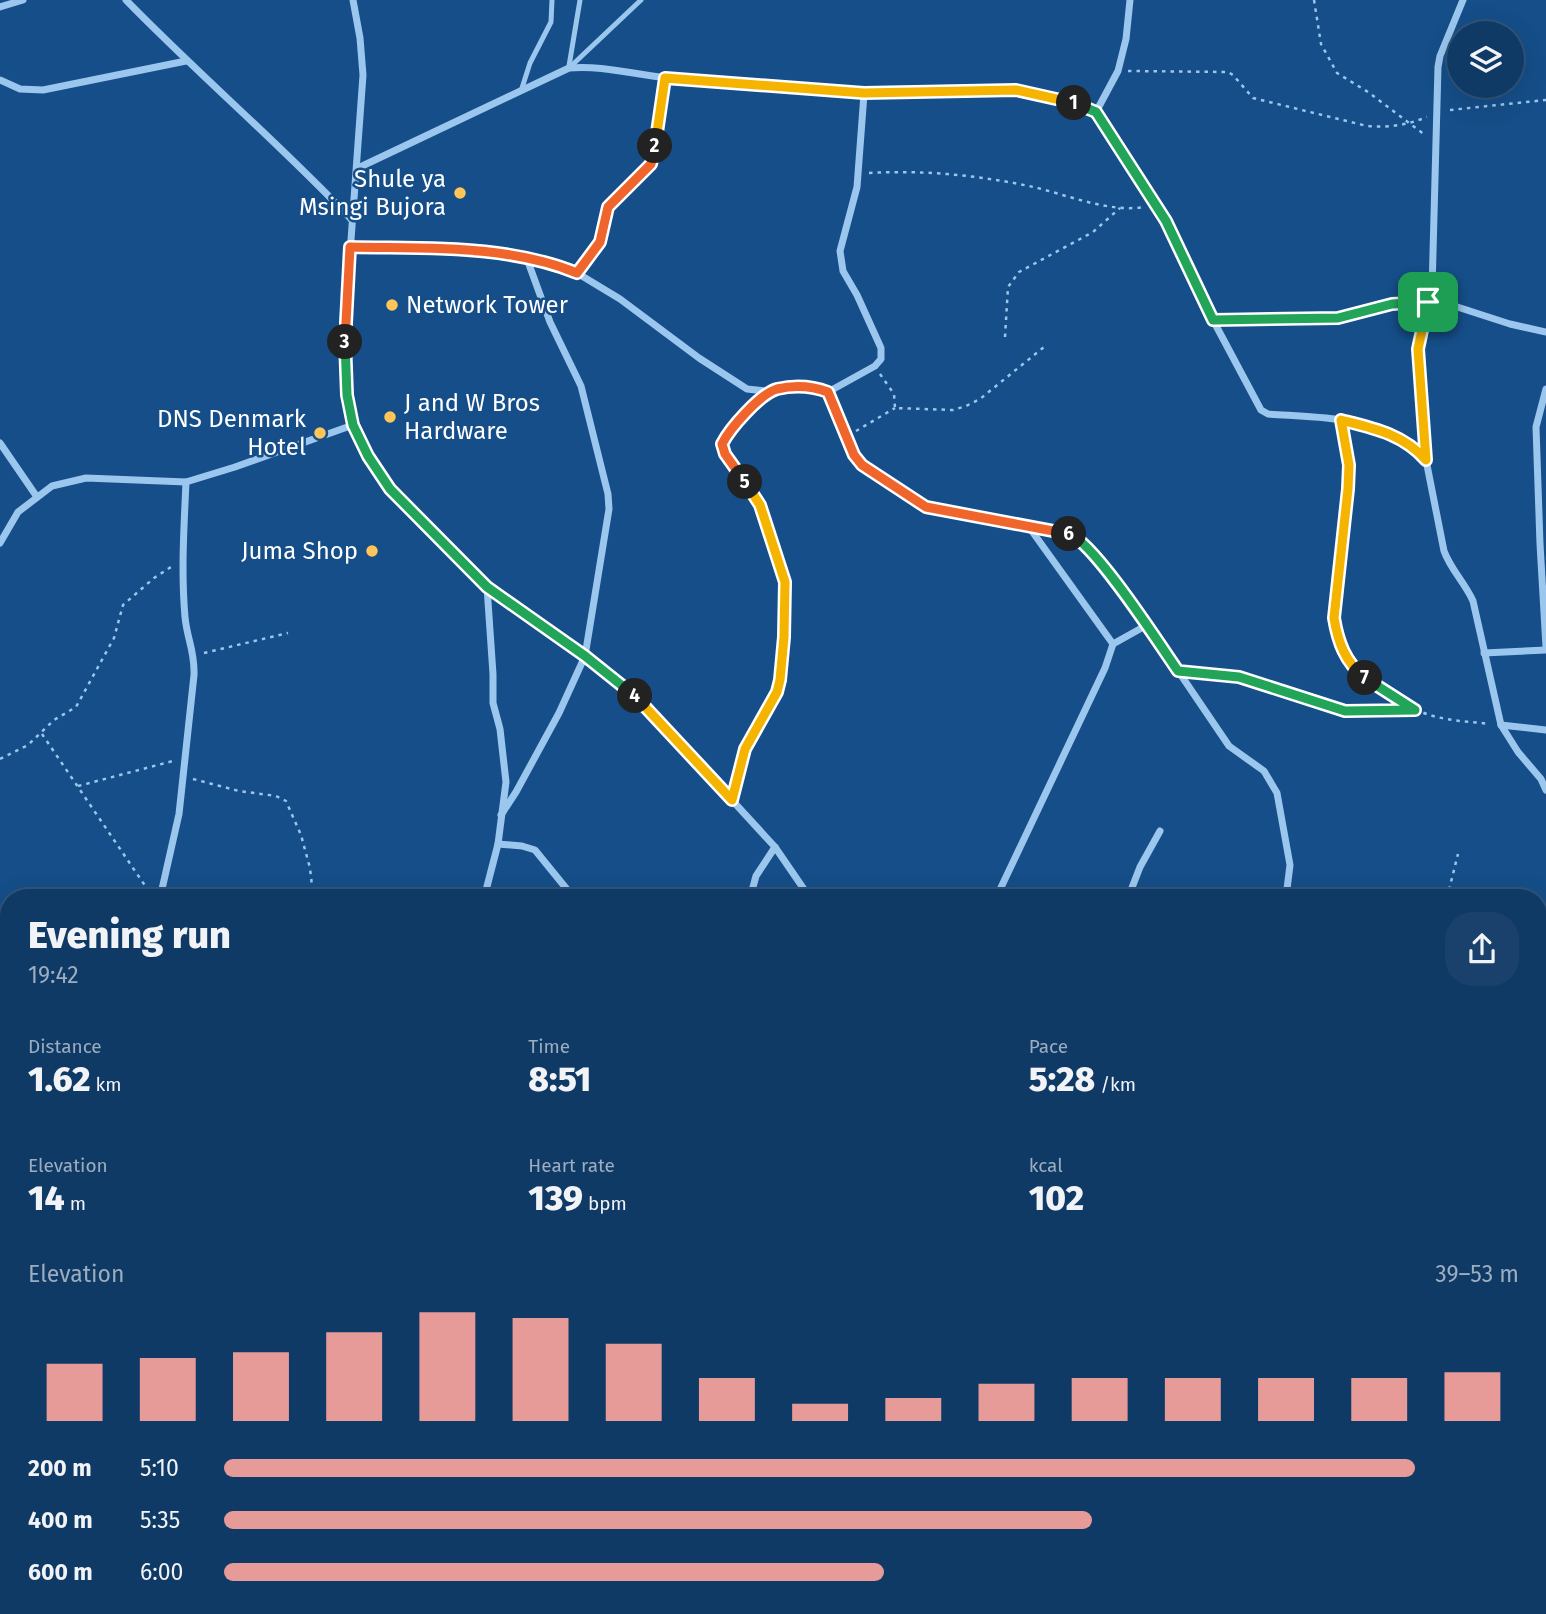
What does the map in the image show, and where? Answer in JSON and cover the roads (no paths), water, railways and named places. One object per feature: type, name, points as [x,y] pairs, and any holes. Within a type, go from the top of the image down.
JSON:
[{"type":"street","points":[[0,7],[23,0]]},
{"type":"street","points":[[126,0],[351,219]]},
{"type":"street","points":[[353,0],[363,75],[344,336],[347,395],[353,425],[368,456],[390,489],[487,587],[585,656],[640,700],[775,847],[804,889]]},
{"type":"street","points":[[1096,112],[1118,71],[1126,39],[1130,0]]},
{"type":"street","points":[[1463,0],[1440,56],[1432,290],[1418,349],[1426,460],[1448,563],[1474,601],[1501,725],[1518,752],[1541,779],[1546,790]]},
{"type":"street","points":[[0,80],[20,89],[43,90],[186,61]]},
{"type":"street","points":[[358,168],[569,68],[592,66],[665,78],[864,93],[1016,90],[1084,106],[1096,112],[1174,236],[1213,320],[1261,410],[1268,414],[1341,420],[1391,434],[1417,450],[1426,460]]},
{"type":"street","points":[[350,247],[458,250],[546,262],[577,273],[645,316],[699,358],[747,389],[756,391],[808,386],[828,392],[875,366],[881,359],[881,348],[858,295],[843,271],[840,259],[857,187],[864,93]]},
{"type":"street","points":[[501,815],[533,762],[585,656],[609,509],[608,494],[581,386],[550,322],[527,259]]},
{"type":"street","points":[[1213,320],[1338,318],[1392,304],[1428,302],[1445,303],[1510,324],[1546,332]]},
{"type":"street","points":[[1484,653],[1546,648],[1536,427],[1546,389]]},
{"type":"street","points":[[828,392],[854,455],[862,465],[926,507],[1060,531],[1075,536],[1090,548],[1147,625],[1229,746],[1264,771],[1277,793],[1290,865],[1287,889]]},
{"type":"street","points":[[0,543],[18,512],[52,486],[86,478],[186,482],[353,425]]},
{"type":"street","points":[[0,443],[37,496]]},
{"type":"street","points":[[162,889],[174,840],[183,776],[194,656],[185,620],[183,560],[186,482]]},
{"type":"street","points":[[1029,527],[1114,644]]},
{"type":"street","points":[[486,889],[498,844],[506,782],[500,729],[493,702],[487,587]]},
{"type":"street","points":[[1000,889],[1114,644],[1147,625]]},
{"type":"street","points":[[1501,725],[1546,730]]},
{"type":"street","points":[[1131,889],[1160,831]]},
{"type":"street","points":[[498,844],[535,850],[566,889]]},
{"type":"street","points":[[752,889],[756,876],[775,847]]},
{"type":"lane","points":[[522,89],[530,63],[551,22],[552,0]]},
{"type":"lane","points":[[569,68],[580,0]]},
{"type":"lane","points":[[569,68],[641,0]]},
{"type":"place","name":"Shule ya Msingi Bujora","points":[[460,193]]},
{"type":"place","name":"Network Tower","points":[[392,305]]},
{"type":"place","name":"J and W Bros Hardware","points":[[390,417]]},
{"type":"place","name":"DNS Denmark Hotel","points":[[320,433]]},
{"type":"place","name":"Juma Shop","points":[[372,551]]}]
